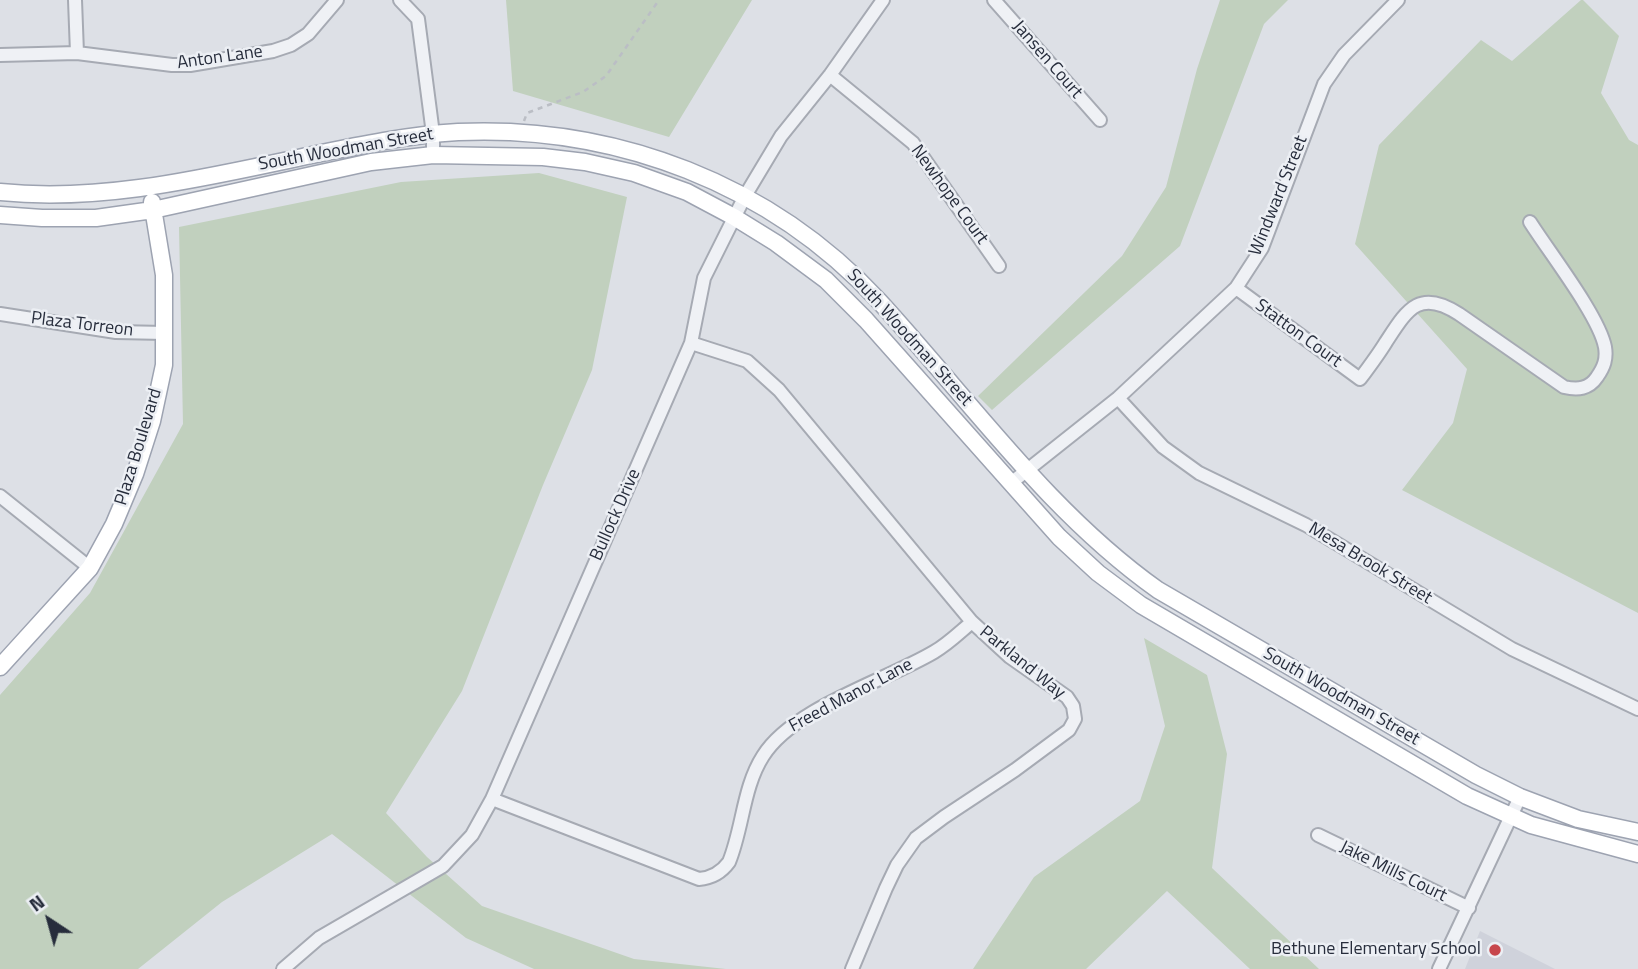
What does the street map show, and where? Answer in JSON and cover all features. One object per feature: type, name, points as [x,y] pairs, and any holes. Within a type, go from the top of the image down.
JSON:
[{"type":"main road","name":"South Woodman Street","points":[[0,192],[80,194],[149,186],[385,140],[433,134],[520,132],[578,138],[635,151],[690,170],[745,196],[797,229],[844,266],[878,300],[1027,470],[1086,533],[1122,565],[1158,590],[1424,746],[1520,797],[1578,819],[1638,832]]},
{"type":"main road","name":"South Woodman Street","points":[[0,215],[96,218],[153,210],[351,166],[433,155],[543,157],[585,162],[634,173],[687,192],[776,243],[826,280],[866,320],[1079,555],[1141,605],[1467,796],[1531,825],[1638,854]]},
{"type":"main road","name":"Plaza Boulevard","points":[[0,667],[90,568],[114,524],[152,421],[164,365],[165,332],[164,275],[149,186]]},
{"type":"street","points":[[75,0],[77,53]]},
{"type":"street","name":"Anton Lane","points":[[0,55],[77,53],[190,65],[291,46],[308,34],[337,0]]},
{"type":"street","points":[[400,0],[418,19],[433,134],[433,155]]},
{"type":"street","name":"Bullock Drive","points":[[283,969],[319,938],[443,866],[472,835],[492,799],[691,343],[704,278],[745,196],[781,136],[830,75],[883,0]]},
{"type":"street","name":"Jansen Court","points":[[994,0],[1100,120]]},
{"type":"street","name":"Windward Street","points":[[1011,483],[1118,398],[1236,288],[1262,248],[1324,84],[1344,55],[1398,0]]},
{"type":"street","name":"Newhope Court","points":[[830,75],[913,143],[999,266]]},
{"type":"street","name":"Statton Court","points":[[1236,288],[1360,379],[1407,312],[1423,302],[1431,302],[1449,307],[1564,387],[1586,387],[1594,381],[1606,362],[1603,340],[1589,312],[1530,222]]},
{"type":"street","name":"Plaza Torreon","points":[[0,314],[116,332],[165,332]]},
{"type":"street","name":"Parkland Way","points":[[691,343],[747,361],[779,390],[972,622],[1010,657],[1067,697],[1073,706],[1075,719],[1069,730],[916,838],[897,865],[852,969]]},
{"type":"street","name":"Mesa Brook Street","points":[[1118,398],[1163,447],[1199,473],[1306,525],[1512,649],[1638,709]]},
{"type":"street","points":[[0,496],[90,568]]},
{"type":"street","name":"Freed Manor Lane","points":[[492,799],[699,879],[713,877],[729,862],[753,775],[778,737],[807,716],[937,650],[972,622]]},
{"type":"street","points":[[1439,969],[1520,797]]},
{"type":"street","name":"Jake Mills Court","points":[[1318,835],[1469,908]]},
{"type":"path","points":[[520,132],[527,113],[583,92],[606,76],[659,0]]},
{"type":"shaded area","name":"Bethune Elementary School","points":[[1480,931],[1555,969],[1465,969]]},
{"type":"green space","points":[[506,0],[752,0],[669,137],[513,91]]},
{"type":"green space","points":[[1220,0],[1288,0],[1264,24],[1180,246],[992,410],[978,396],[1122,256],[1166,187],[1197,69]]},
{"type":"green space","points":[[1581,0],[1619,36],[1601,93],[1629,140],[1638,145],[1638,613],[1402,490],[1453,423],[1467,369],[1355,244],[1379,145],[1481,40],[1512,61]]},
{"type":"green space","points":[[539,173],[627,197],[592,370],[543,485],[462,691],[386,813],[427,857],[482,906],[634,959],[726,969],[534,969],[466,938],[332,834],[222,902],[138,969],[0,969],[0,695],[90,593],[183,424],[179,227],[401,182]]},
{"type":"green space","points":[[1144,638],[1207,675],[1227,754],[1212,868],[1319,969],[1250,969],[1167,891],[1086,969],[973,969],[1034,877],[1140,801],[1165,726]]},
{"type":"place","name":"Bethune Elementary School","points":[[1495,950]]}]
